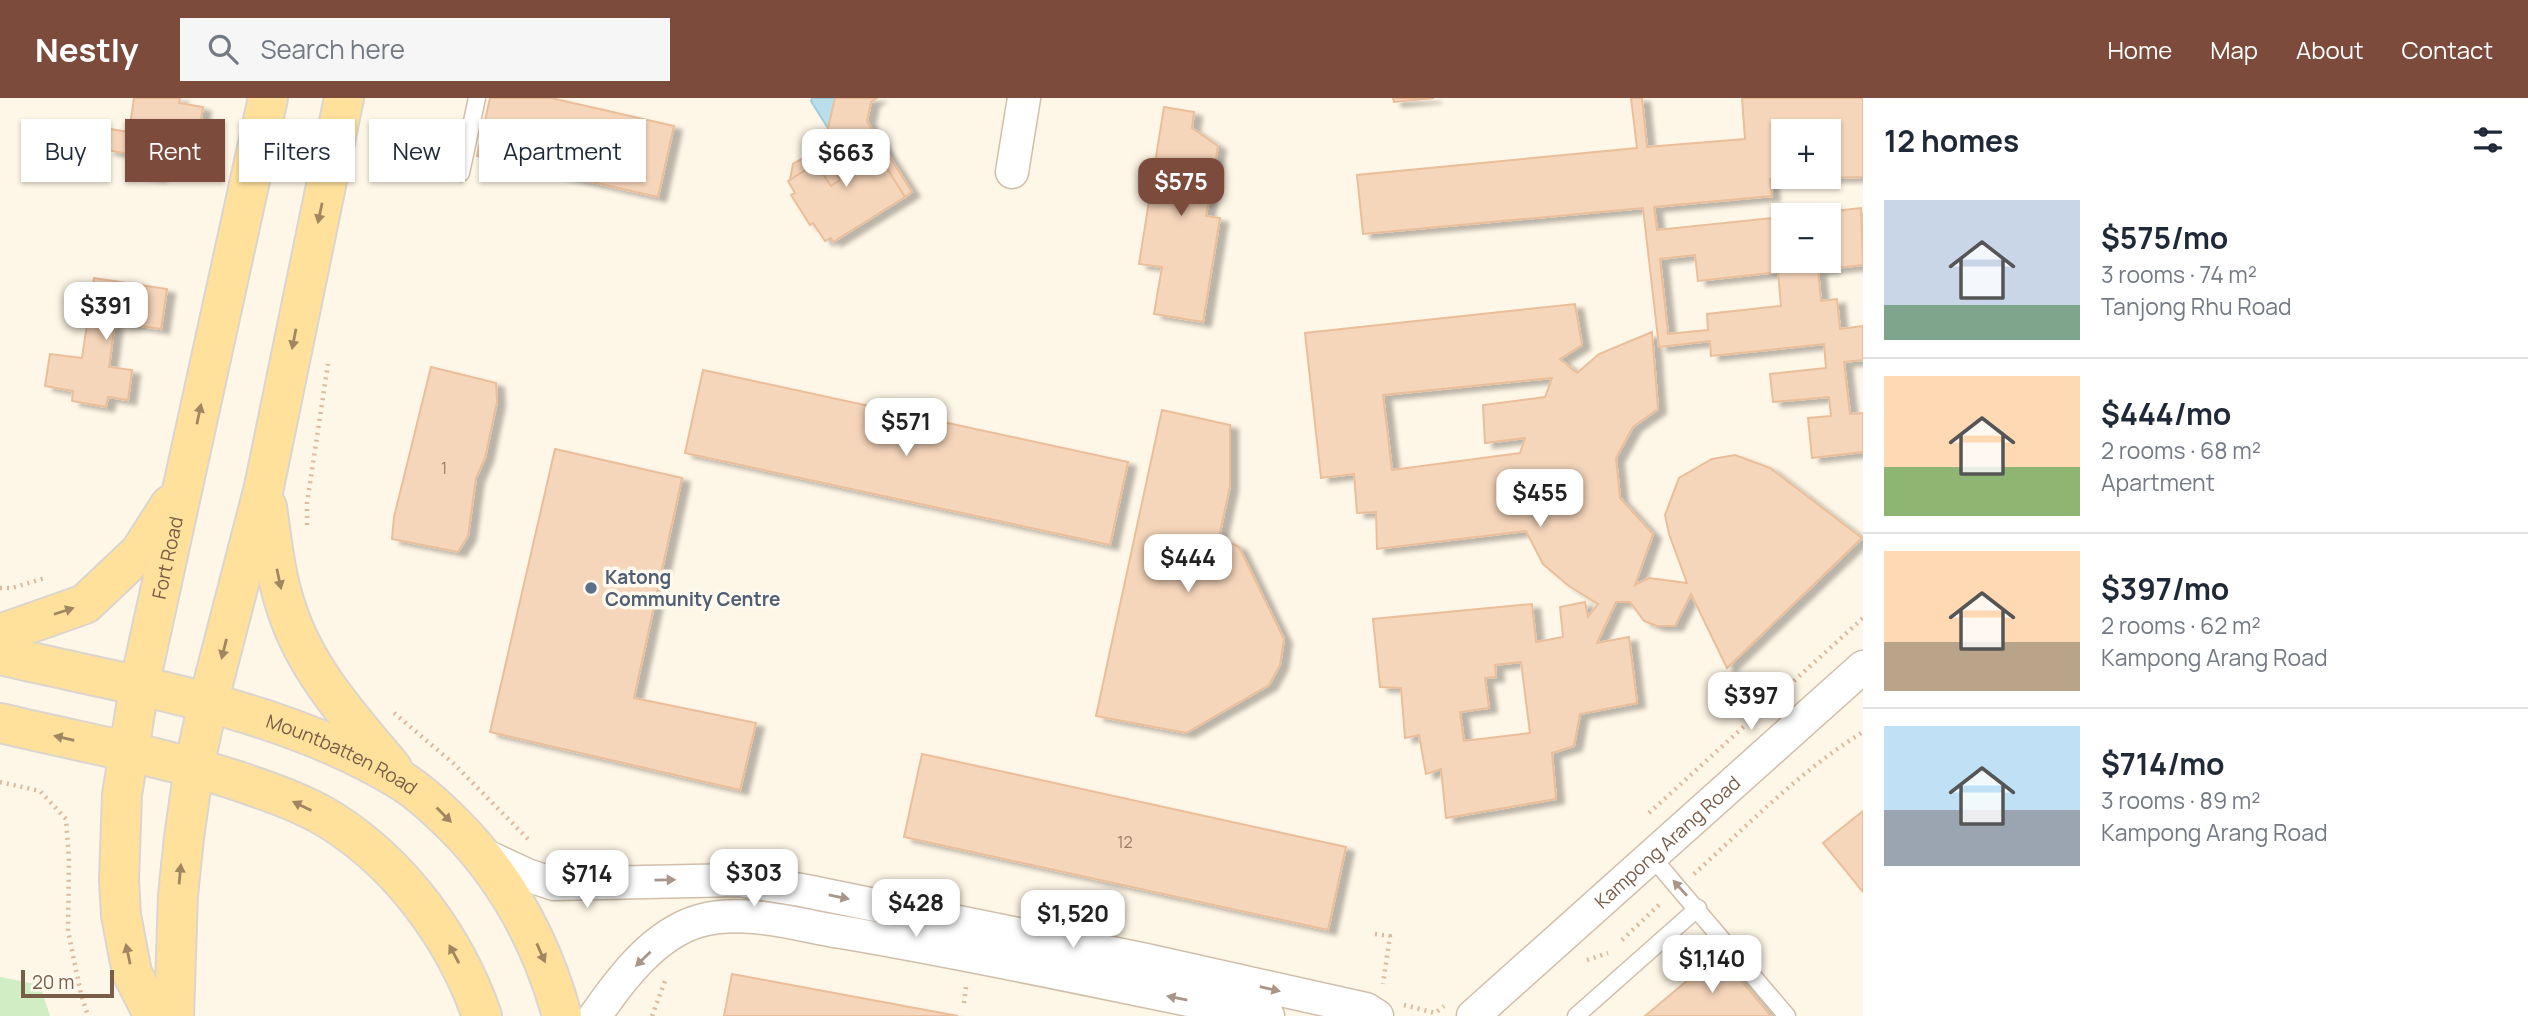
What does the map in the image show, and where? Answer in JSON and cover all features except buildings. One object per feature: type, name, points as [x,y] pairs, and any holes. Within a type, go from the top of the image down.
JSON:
[{"type":"main road","name":"Fort Road","points":[[154,1016],[132,973],[121,915],[119,832],[128,752],[139,687],[268,98]]},
{"type":"main road","points":[[174,1016],[178,895],[194,767],[264,487],[344,98]]},
{"type":"main road","points":[[0,634],[85,604],[140,552],[185,480]]},
{"type":"main road","points":[[264,487],[279,581],[286,608],[301,645],[323,681],[404,782]]},
{"type":"main road","name":"Mountbatten Road","points":[[0,655],[208,703],[326,742],[404,782],[432,803],[504,882],[544,959],[562,1016]]},
{"type":"main road","points":[[0,723],[194,767],[286,798],[331,821],[359,842],[405,884],[433,917],[474,993],[482,1016]]},
{"type":"street","points":[[1012,172],[1024,98]]},
{"type":"street","name":"Kampong Arang Road","points":[[1470,1011],[1652,857],[1863,667]]},
{"type":"street","points":[[480,853],[527,875],[554,884],[738,880],[802,890],[1146,960],[1366,1009],[1384,1002]]},
{"type":"street","points":[[595,1016],[617,984],[656,946],[676,932],[699,921],[740,916],[907,944],[1268,1016]]},
{"type":"lane","points":[[465,154],[477,98]]},
{"type":"lane","points":[[1652,857],[1787,1016]]},
{"type":"lane","points":[[1576,1016],[1698,908]]},
{"type":"path","points":[[307,527],[307,503],[329,355]]},
{"type":"path","points":[[0,588],[12,588],[56,575]]},
{"type":"path","points":[[1641,820],[1863,618]]},
{"type":"path","points":[[387,708],[454,764],[532,844]]},
{"type":"path","points":[[0,782],[40,791],[66,820],[69,859],[68,931],[80,993],[88,1016]]},
{"type":"path","points":[[1376,934],[1390,936],[1384,1002],[1433,1014],[1470,1011]]},
{"type":"path","points":[[964,1003],[968,979]]},
{"type":"green space","points":[[0,977],[40,985],[50,1016],[0,1016]]},
{"type":"water","points":[[812,98],[851,98],[831,133],[811,101]]},
{"type":"place","name":"Katong Community Centre","points":[[591,588]]}]
